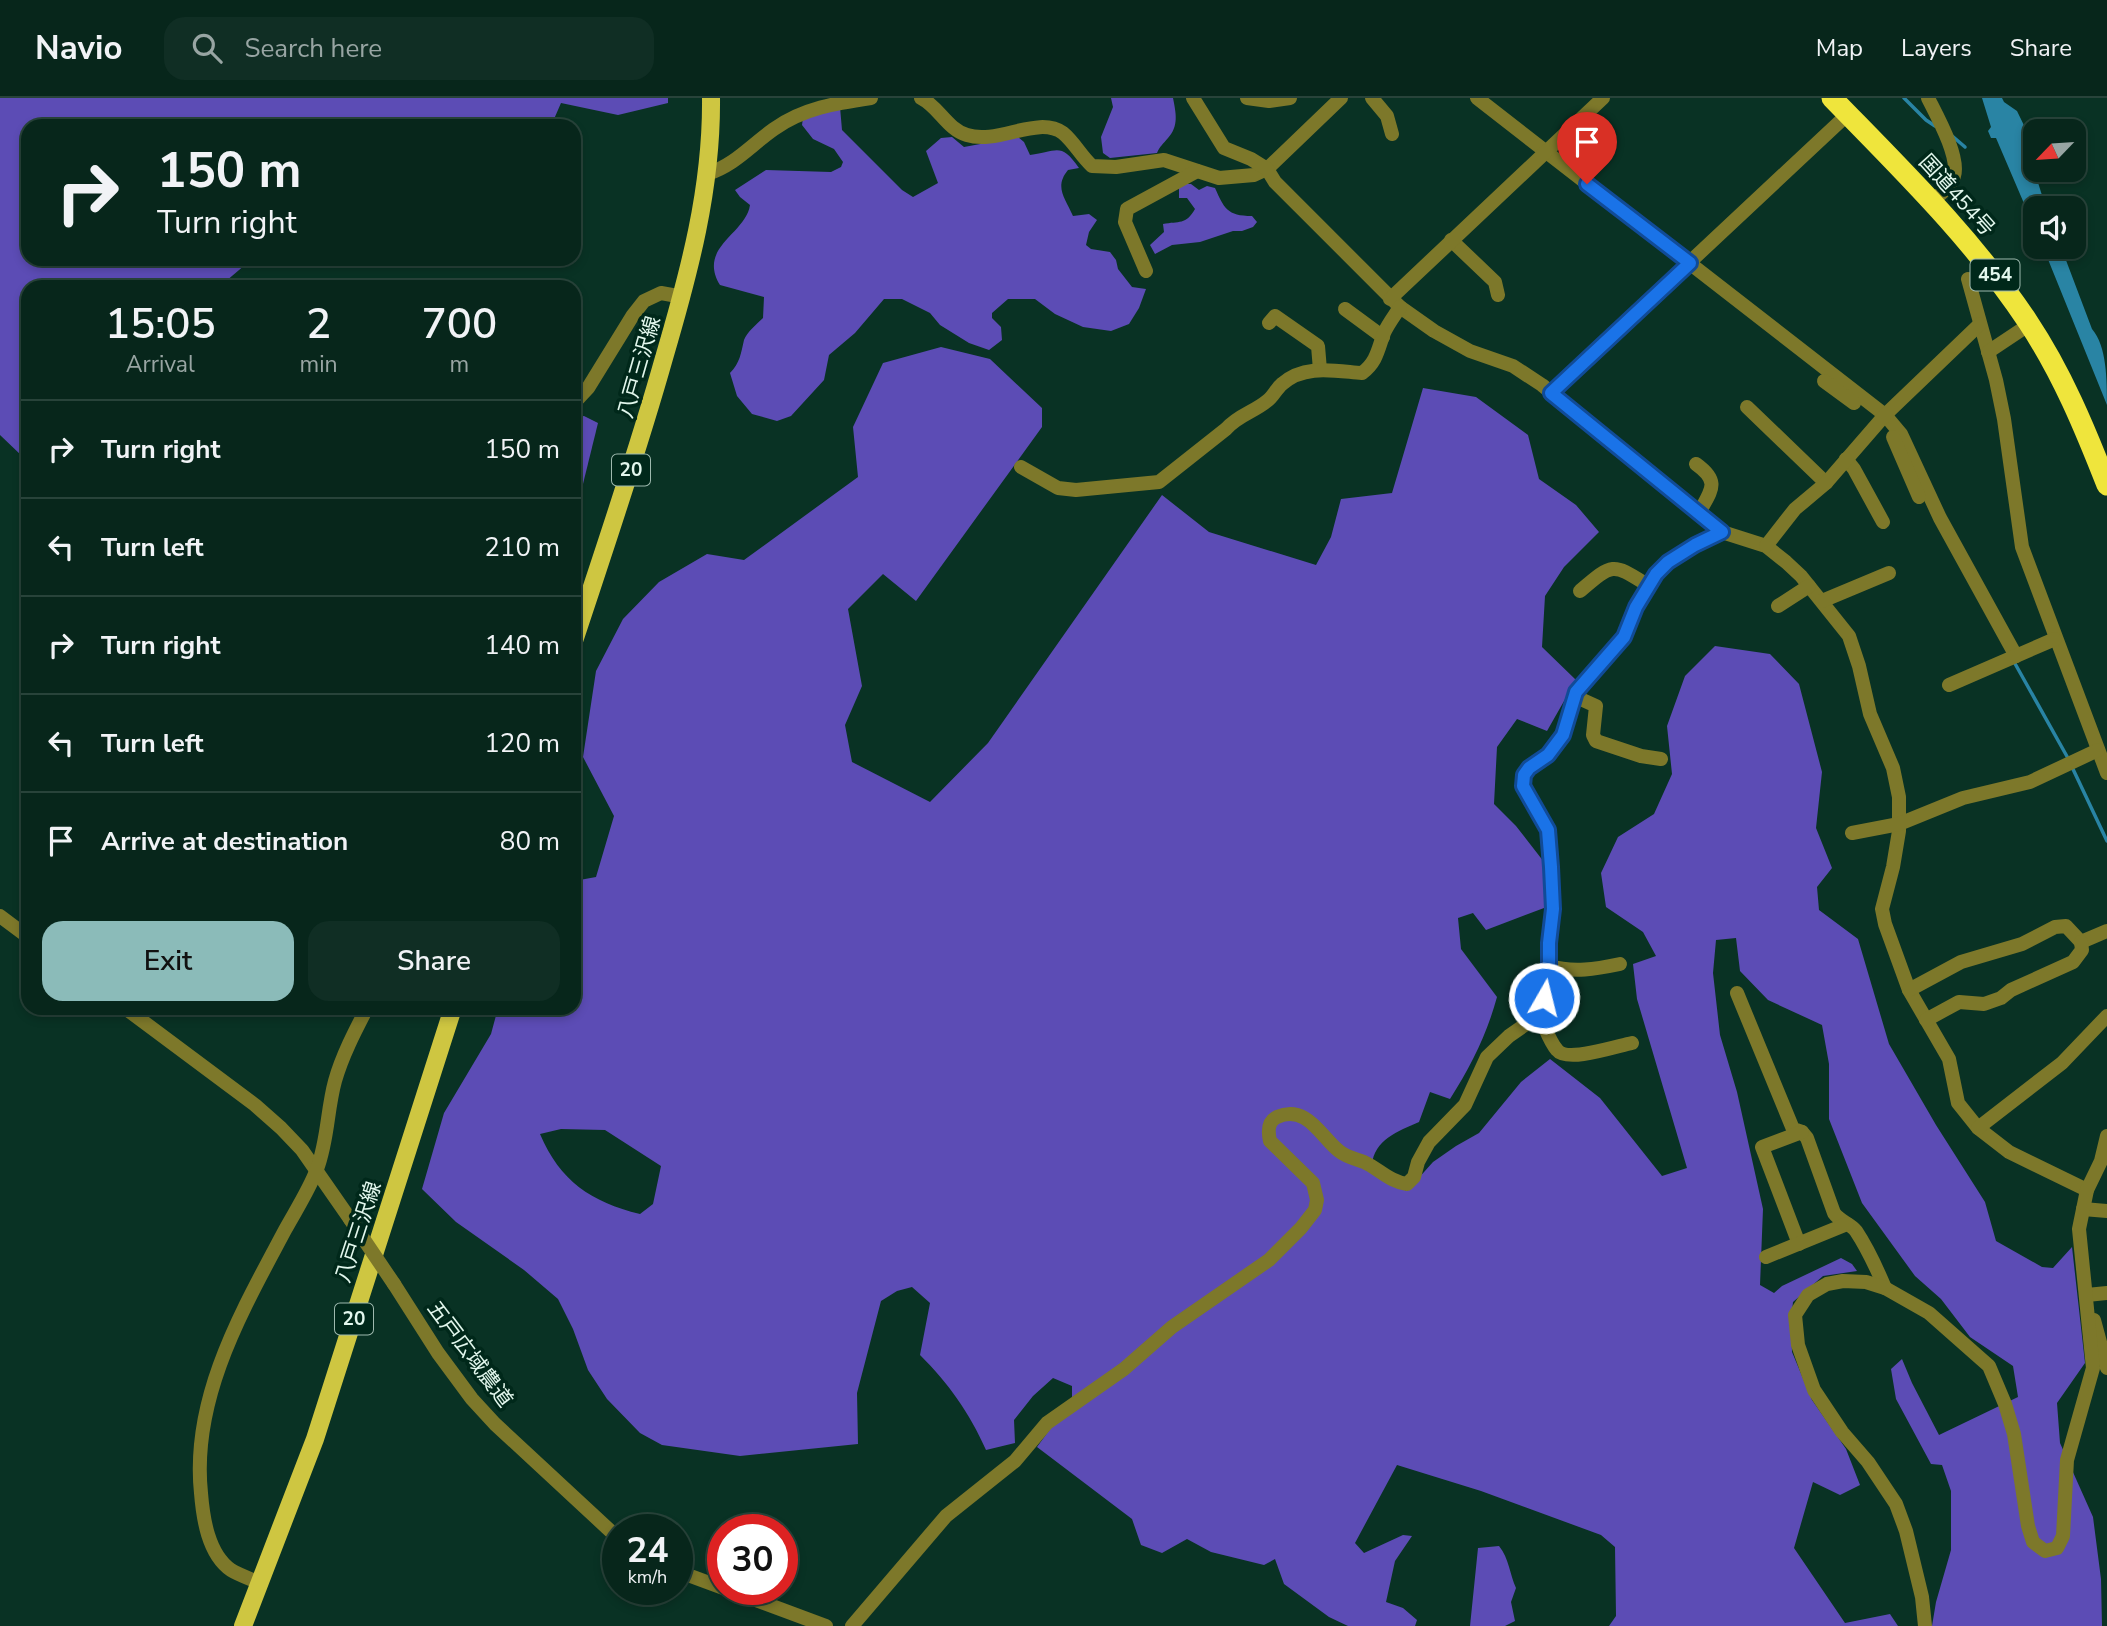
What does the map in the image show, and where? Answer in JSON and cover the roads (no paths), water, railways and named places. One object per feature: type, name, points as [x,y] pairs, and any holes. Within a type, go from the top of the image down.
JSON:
[{"type":"highway","name":"国道454号","points":[[1832,98],[1933,201],[1999,280],[2030,324],[2056,369],[2084,426],[2107,485]]},
{"type":"main road","name":"八戸三沢線","points":[[581,620],[651,411],[683,297],[708,174],[711,98]]},
{"type":"main road","name":"八戸三沢線","points":[[243,1626],[316,1439],[451,1015]]},
{"type":"street","points":[[708,174],[741,158],[774,129],[802,113],[819,107],[871,98]]},
{"type":"street","points":[[921,98],[959,132],[971,136],[988,138],[1040,127],[1056,129],[1065,135],[1092,166],[1116,167],[1164,160],[1227,178],[1254,175],[1267,169],[1341,98]]},
{"type":"street","points":[[1193,98],[1224,148],[1267,169],[1275,182],[1395,303],[1434,331],[1470,351],[1513,366],[1551,393],[1722,532],[1766,546],[1786,562],[1822,601],[1849,636],[1870,714],[1893,768],[1899,797],[1899,824],[1893,867],[1882,909],[1909,990],[1949,1059],[1958,1103],[1978,1128],[2009,1152],[2087,1190]]},
{"type":"street","points":[[1247,98],[1269,101],[1290,98]]},
{"type":"street","points":[[1372,98],[1387,116],[1392,134]]},
{"type":"street","points":[[1477,98],[1690,263],[1901,434],[1940,518],[2016,656]]},
{"type":"street","points":[[1021,467],[1058,488],[1067,489],[1158,482],[1235,419],[1268,401],[1282,384],[1298,374],[1320,370],[1362,373],[1371,366],[1377,356],[1395,303],[1451,240],[1603,98]]},
{"type":"street","points":[[1928,98],[1948,141],[1955,174],[1950,185],[1933,201]]},
{"type":"street","points":[[1551,393],[1847,114]]},
{"type":"street","points":[[1146,271],[1125,222],[1127,209],[1197,171]]},
{"type":"street","points":[[1451,240],[1494,282],[1498,295]]},
{"type":"street","points":[[1968,279],[2004,419],[2022,547],[2107,773]]},
{"type":"street","points":[[581,396],[644,301],[661,293],[683,297]]},
{"type":"street","points":[[1345,309],[1383,337]]},
{"type":"street","points":[[1269,323],[1275,316],[1318,346],[1320,370]]},
{"type":"street","points":[[1766,546],[1795,509],[1826,483],[1882,419],[1980,324]]},
{"type":"street","points":[[1988,352],[2030,324]]},
{"type":"street","points":[[1824,381],[1882,419],[1919,497]]},
{"type":"street","points":[[1747,407],[1826,483]]},
{"type":"street","points":[[1846,459],[1883,522]]},
{"type":"street","points":[[1696,464],[1710,473],[1712,481],[1711,490],[1699,513]]},
{"type":"street","points":[[852,1626],[946,1516],[1015,1461],[1047,1423],[1106,1383],[1172,1327],[1269,1260],[1301,1228],[1315,1210],[1317,1200],[1314,1183],[1270,1141],[1268,1131],[1271,1122],[1277,1117],[1290,1114],[1315,1123],[1339,1151],[1366,1163],[1398,1183],[1407,1184],[1415,1177],[1418,1162],[1429,1142],[1465,1105],[1487,1057],[1509,1036],[1539,1016],[1549,981],[1553,909],[1548,830],[1523,786],[1524,775],[1529,768],[1548,755],[1563,735],[1574,696],[1594,669],[1624,637],[1636,607],[1656,574],[1668,562],[1722,532]]},
{"type":"street","points":[[1580,591],[1606,569],[1620,568],[1649,586]]},
{"type":"street","points":[[1822,601],[1889,573]]},
{"type":"street","points":[[1778,606],[1809,586]]},
{"type":"street","points":[[1949,685],[2055,639]]},
{"type":"street","points":[[1574,696],[1596,706],[1593,735],[1596,741],[1641,757],[1661,760]]},
{"type":"street","points":[[1852,832],[1899,824],[1963,798],[2030,782],[2098,750]]},
{"type":"street","points":[[0,916],[21,932]]},
{"type":"street","points":[[1909,990],[1961,962],[2022,944],[2055,927],[2066,926],[2081,942],[2081,950],[2073,962],[2011,990],[2001,998],[1984,1004],[1959,1002],[1926,1020]]},
{"type":"street","points":[[2081,942],[2107,931]]},
{"type":"street","points":[[1549,966],[1579,970],[1620,964]]},
{"type":"street","points":[[1737,993],[1793,1129],[1802,1132],[1807,1138],[1834,1213],[1840,1221],[1854,1228],[1875,1264],[1885,1288]]},
{"type":"street","name":"五戸広域農道","points":[[134,1015],[255,1105],[281,1128],[317,1170],[438,1353],[472,1399],[495,1424],[602,1523]]},
{"type":"street","points":[[260,1583],[230,1569],[214,1549],[206,1530],[199,1475],[201,1429],[209,1395],[247,1302],[317,1170],[325,1144],[335,1082],[364,1015]]},
{"type":"street","points":[[1539,1016],[1558,1052],[1564,1055],[1576,1056],[1632,1043]]},
{"type":"street","points":[[1978,1128],[2062,1063],[2107,1016]]},
{"type":"street","points":[[1799,1244],[1762,1147],[1802,1132]]},
{"type":"street","points":[[1925,1626],[1922,1597],[1906,1531],[1896,1504],[1814,1390],[1798,1345],[1795,1315],[1808,1296],[1827,1284],[1843,1281],[1866,1282],[1885,1288],[1929,1313],[1989,1366],[2006,1404],[2014,1434],[2033,1542],[2045,1551],[2057,1548],[2063,1536],[2067,1460],[2093,1368],[2078,1229],[2087,1190],[2101,1161],[2107,1136]]},
{"type":"street","points":[[2083,1209],[2107,1211]]},
{"type":"street","points":[[1766,1257],[1847,1224]]},
{"type":"street","points":[[2085,1293],[2107,1293]]},
{"type":"street","points":[[2085,1293],[2107,1368]]},
{"type":"street","points":[[770,1605],[826,1626]]},
{"type":"water","points":[[1982,98],[2002,98],[2017,111],[2023,123],[2023,182],[2038,182],[2042,196],[2023,196],[2023,201],[1996,138],[1991,138],[1988,131],[1991,127]]},
{"type":"water","points":[[2048,259],[2066,259],[2092,329],[2101,345],[2107,405]]},
{"type":"waterway","points":[[1904,98],[1935,126]]},
{"type":"waterway","points":[[1951,135],[1965,147]]},
{"type":"waterway","points":[[2013,660],[2069,760]]},
{"type":"waterway","points":[[2072,767],[2107,841]]}]
